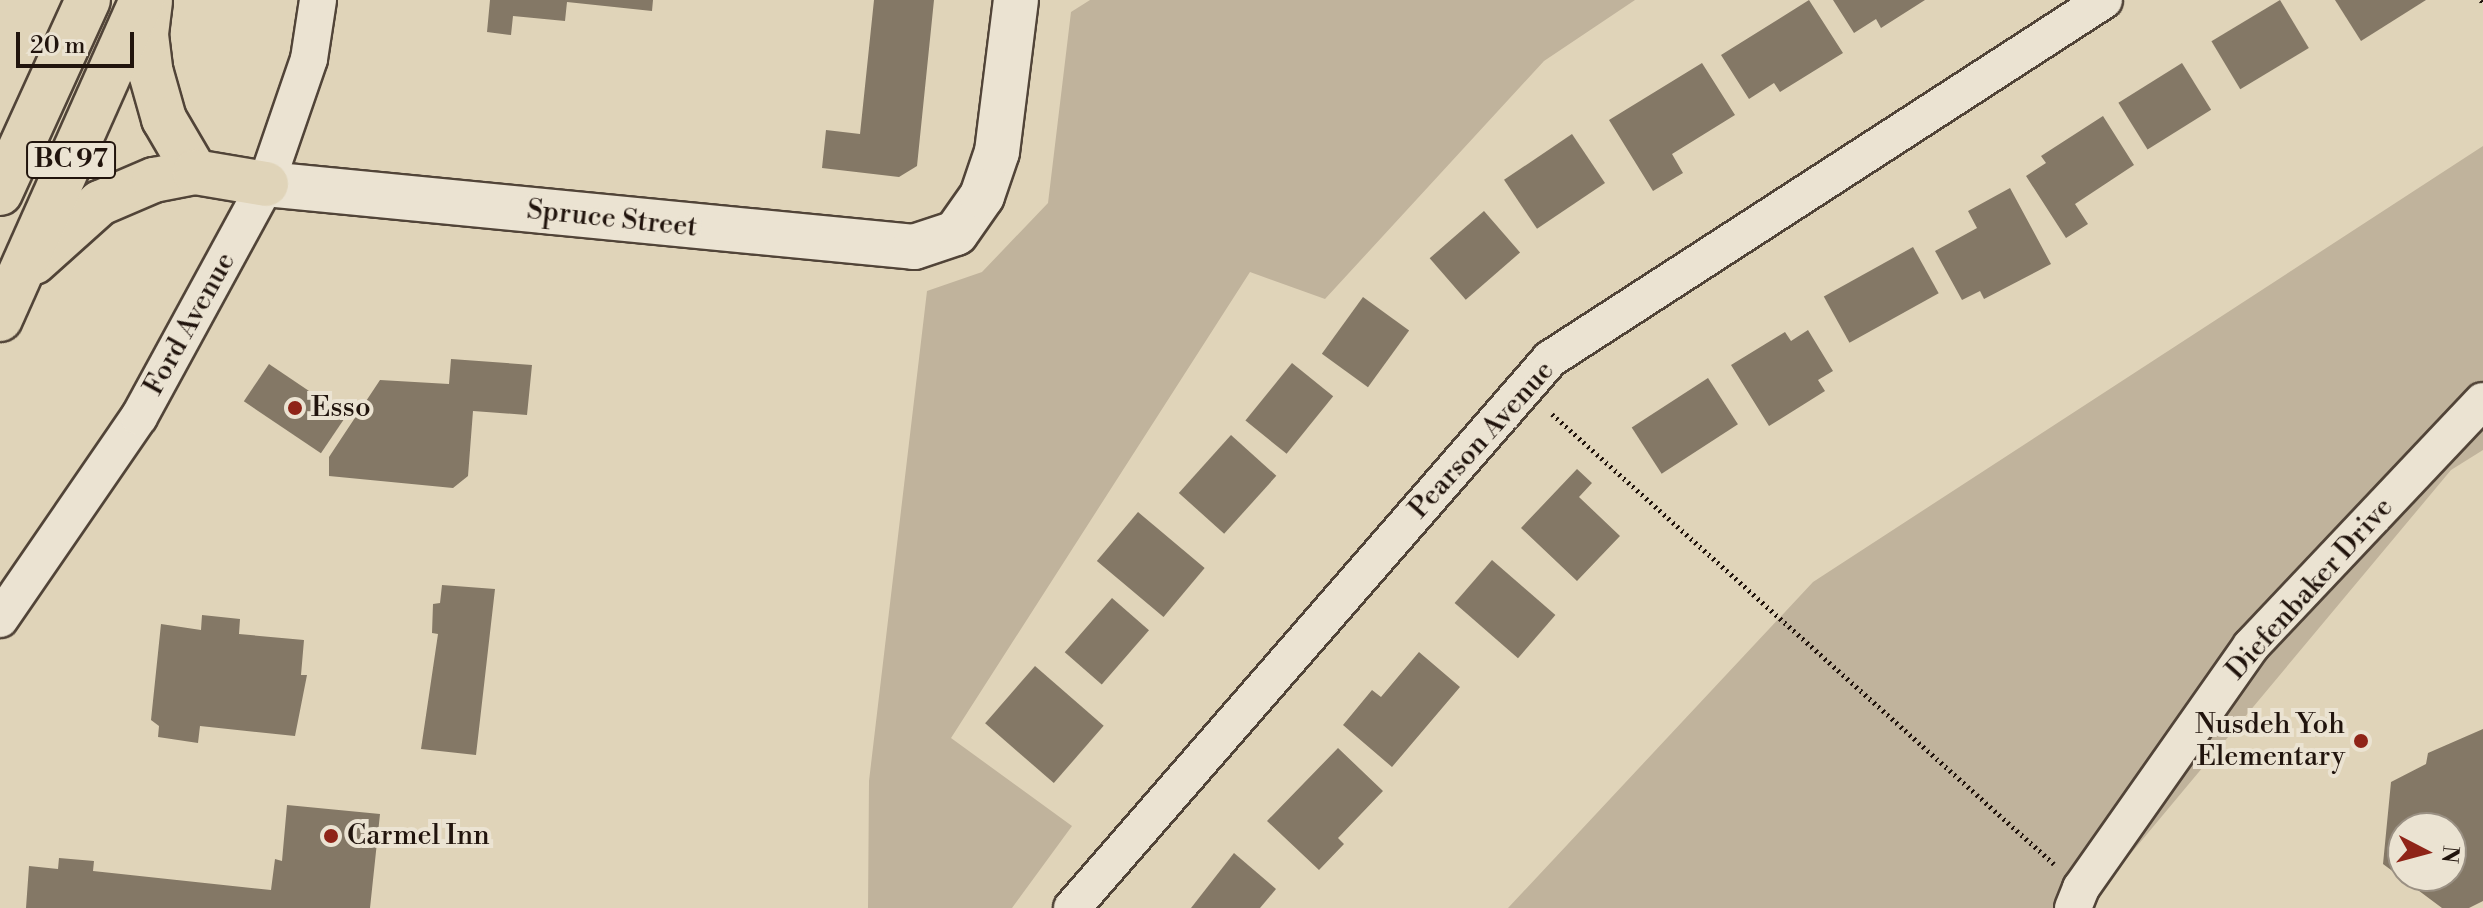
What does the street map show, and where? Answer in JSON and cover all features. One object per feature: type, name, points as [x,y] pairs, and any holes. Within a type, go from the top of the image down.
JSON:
[{"type":"highway","name":"BC 97","points":[[0,193],[88,0]]},
{"type":"highway","name":"BC 97","points":[[0,319],[142,0]]},
{"type":"highway","points":[[150,0],[146,35],[151,73],[164,119],[195,172]]},
{"type":"highway","points":[[19,276],[100,203],[154,180],[195,172],[266,184]]},
{"type":"street","name":"Ford Avenue","points":[[0,619],[139,417],[266,184],[309,59],[318,0]]},
{"type":"street","name":"Spruce Street","points":[[266,184],[875,246],[914,247],[956,233],[982,196],[997,152],[1016,0]]},
{"type":"street","name":"Pearson Avenue","points":[[1072,908],[1550,359],[2104,0]]},
{"type":"street","name":"Diefenbaker Drive","points":[[2077,898],[2251,646],[2483,401]]},
{"type":"path","points":[[1524,389],[2077,898]]},
{"type":"shaded area","points":[[1090,0],[1635,0],[1544,61],[1325,299],[1250,272],[951,738],[1072,826],[1012,908],[868,908],[869,781],[927,291],[982,272],[1048,203],[1071,12]]},
{"type":"shaded area","points":[[2483,146],[2483,450],[2451,470],[2102,888],[2095,908],[1508,908],[1813,582]]},
{"type":"building","points":[[490,0],[653,0],[652,11],[567,2],[565,21],[513,16],[511,35],[487,32]]},
{"type":"building","points":[[874,0],[934,0],[917,166],[899,177],[822,168],[826,130],[860,134]]},
{"type":"building","points":[[1809,0],[1843,53],[1780,92],[1774,83],[1749,99],[1721,55]]},
{"type":"building","points":[[1833,0],[1925,0],[1881,28],[1876,19],[1854,33]]},
{"type":"building","points":[[2280,0],[2309,48],[2240,89],[2211,41]]},
{"type":"building","points":[[2335,0],[2426,0],[2361,41]]},
{"type":"building","points":[[1702,63],[1735,115],[1672,154],[1683,173],[1653,191],[1609,120]]},
{"type":"building","points":[[2182,63],[2211,110],[2148,149],[2118,103]]},
{"type":"building","points":[[2103,116],[2134,165],[2075,204],[2088,224],[2066,238],[2026,176],[2046,163],[2041,156]]},
{"type":"building","points":[[1572,134],[1605,183],[1537,229],[1504,180]]},
{"type":"building","points":[[2010,188],[2051,264],[1984,299],[1980,291],[1962,300],[1935,251],[1977,228],[1968,211]]},
{"type":"building","points":[[1484,211],[1520,253],[1466,300],[1430,258]]},
{"type":"building","points":[[1913,247],[1939,293],[1849,343],[1824,296]]},
{"type":"building","points":[[1363,297],[1409,331],[1368,387],[1322,354]]},
{"type":"building","points":[[1808,330],[1833,371],[1818,380],[1825,391],[1769,426],[1731,365],[1785,332],[1791,341]]},
{"type":"building","points":[[451,359],[532,365],[527,415],[473,411],[468,476],[453,488],[329,476],[329,457],[380,380],[449,384]]},
{"type":"building","points":[[1292,363],[1333,396],[1287,454],[1245,421]]},
{"type":"building","name":"Esso","points":[[269,364],[346,416],[321,453],[244,401]]},
{"type":"building","points":[[1708,378],[1738,424],[1662,474],[1632,428]]},
{"type":"building","points":[[1231,435],[1276,476],[1224,534],[1179,493]]},
{"type":"building","points":[[1577,469],[1592,483],[1579,497],[1620,536],[1577,581],[1521,528]]},
{"type":"building","points":[[1138,512],[1205,568],[1164,617],[1097,561]]},
{"type":"building","points":[[1492,560],[1555,615],[1518,658],[1455,603]]},
{"type":"building","points":[[442,585],[495,589],[476,755],[421,749],[438,634],[432,633],[433,604],[440,603]]},
{"type":"building","points":[[1112,598],[1149,630],[1102,684],[1065,652]]},
{"type":"building","points":[[202,615],[240,619],[239,634],[304,640],[301,675],[307,675],[295,736],[200,726],[198,743],[158,737],[159,726],[151,720],[161,624],[201,630]]},
{"type":"building","points":[[1419,652],[1460,687],[1392,767],[1343,725],[1372,690],[1381,697]]},
{"type":"building","points":[[1035,666],[1104,726],[1054,783],[985,723]]},
{"type":"building","points":[[2483,729],[2483,901],[2469,908],[2442,908],[2421,892],[2467,892],[2467,812],[2388,812],[2391,782],[2426,764],[2428,753]]},
{"type":"building","points":[[1338,748],[1383,791],[1338,838],[1344,844],[1319,870],[1267,821]]},
{"type":"building","name":"Carmel Inn","points":[[287,805],[380,814],[370,908],[26,908],[29,866],[58,869],[59,858],[94,861],[93,871],[271,890],[275,859],[282,861]]},
{"type":"building","points":[[2387,823],[2387,867],[2383,864]]},
{"type":"building","points":[[1234,853],[1276,889],[1260,908],[1191,908]]},
{"type":"place","name":"Esso","points":[[295,408]]},
{"type":"place","name":"Nusdeh Yoh Elementary","points":[[2361,741]]},
{"type":"place","name":"Carmel Inn","points":[[331,836]]}]
